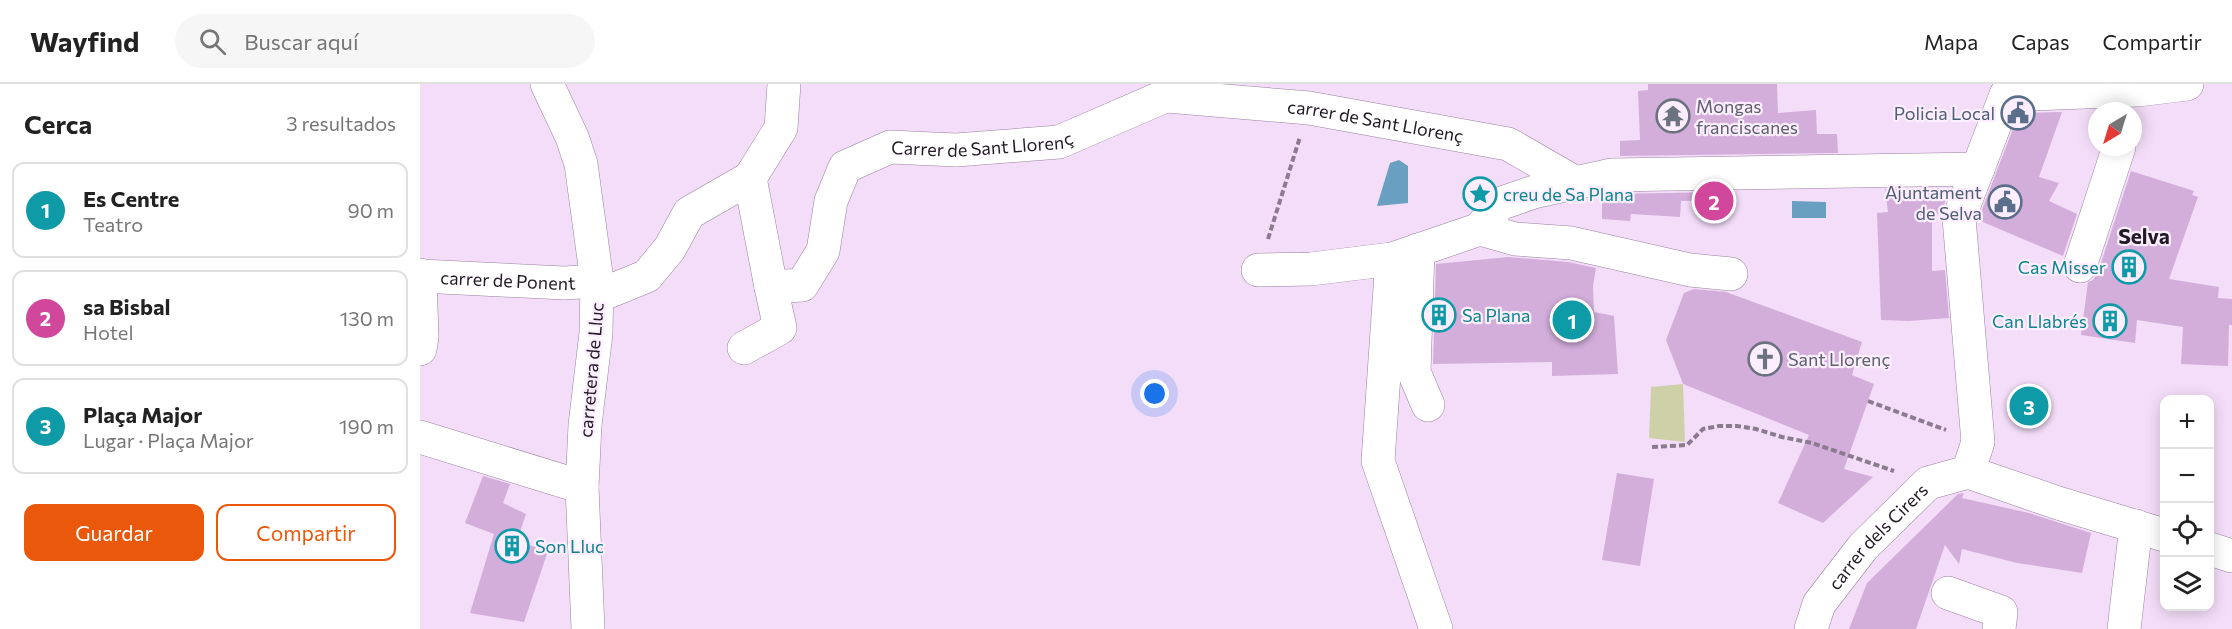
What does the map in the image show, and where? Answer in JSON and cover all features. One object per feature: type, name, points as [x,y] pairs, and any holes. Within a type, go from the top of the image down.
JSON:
[{"type":"street","name":"carretera de Lluc","points":[[547,84],[572,137],[581,164],[597,289],[596,333],[585,425],[582,487],[588,629]]},
{"type":"street","points":[[597,289],[647,276],[670,248],[689,213],[750,178],[781,128],[784,84]]},
{"type":"street","points":[[2124,629],[2150,531],[2058,503],[1973,457],[1959,218],[1978,169],[1998,89],[2134,100],[2187,84]]},
{"type":"street","name":"carrer de Sant Llorenç","points":[[1179,90],[1309,108],[1508,144],[1574,182]]},
{"type":"street","name":"Carrer de Sant Llorenç","points":[[771,287],[802,285],[824,251],[831,201],[845,167],[890,147],[956,150],[1059,142],[1179,90]]},
{"type":"street","points":[[2080,266],[2116,156]]},
{"type":"street","points":[[1258,270],[1311,269],[1405,255],[1480,229],[1499,204],[1534,192],[1611,175],[1978,169]]},
{"type":"street","points":[[744,348],[780,328],[750,178]]},
{"type":"street","points":[[1480,229],[1515,239],[1571,243],[1690,270],[1731,274]]},
{"type":"street","points":[[1405,255],[1414,372],[1428,405]]},
{"type":"street","points":[[1405,255],[1377,461],[1436,629]]},
{"type":"street","name":"carrer de Ponent","points":[[420,349],[422,337],[420,276],[564,283],[597,289]]},
{"type":"street","points":[[420,437],[582,487]]},
{"type":"street","name":"carrer dels Cirers","points":[[1810,629],[1819,604],[1863,547],[1928,483],[1973,457]]},
{"type":"street","points":[[2214,550],[2232,556]]},
{"type":"street","points":[[1948,593],[2001,612],[1999,629]]},
{"type":"path","points":[[1258,270],[1309,108]]},
{"type":"path","points":[[1868,401],[1973,457]]},
{"type":"path","points":[[1652,447],[1687,445],[1703,429],[1737,426],[1812,443],[1928,483]]},
{"type":"green space","points":[[1683,384],[1685,442],[1649,438],[1651,387]]},
{"type":"water","points":[[1399,160],[1408,166],[1408,203],[1377,206],[1390,163]]},
{"type":"water","points":[[1792,201],[1826,202],[1826,218],[1792,218]]},
{"type":"building","points":[[1648,84],[1777,84],[1778,113],[1816,110],[1817,134],[1837,134],[1838,153],[1620,156],[1620,141],[1640,140],[1638,91],[1648,90]]},
{"type":"building","points":[[2062,112],[2039,177],[2059,183],[2049,201],[2077,214],[2063,256],[1978,220],[2019,113]]},
{"type":"building","name":"Cas Misser","points":[[2131,171],[2194,191],[2192,195],[2198,197],[2169,279],[2219,287],[2218,298],[2232,299],[2228,366],[2181,364],[2183,327],[2137,320],[2135,343],[2081,335],[2088,282],[2093,280],[2098,272]]},
{"type":"building","points":[[1950,188],[1941,214],[1932,213],[1932,271],[1945,270],[1949,318],[1909,321],[1881,320],[1877,213],[1888,212],[1885,189]]},
{"type":"building","points":[[1720,192],[1721,200],[1681,201],[1680,217],[1631,214],[1630,221],[1602,219],[1602,196]]},
{"type":"building","points":[[1508,257],[1568,262],[1596,268],[1593,286],[1594,312],[1614,316],[1618,374],[1552,376],[1552,362],[1433,364],[1436,264]]},
{"type":"building","name":"Sant Llorenç","points":[[1694,289],[1726,292],[1862,342],[1852,375],[1874,384],[1844,469],[1873,477],[1823,523],[1778,503],[1809,435],[1683,384],[1666,340],[1684,293]]},
{"type":"building","points":[[1617,473],[1654,479],[1640,566],[1602,560]]},
{"type":"building","name":"Son Lluc","points":[[483,476],[510,484],[503,503],[526,514],[517,541],[548,551],[524,622],[470,613],[494,534],[465,523]]},
{"type":"building","points":[[1964,493],[1962,498],[2029,513],[2091,533],[2082,573],[2017,563],[1962,549],[1959,564],[1945,545],[1916,629],[1849,629],[1867,583],[1958,494]]},
{"type":"place","name":"Policia Local","points":[[2018,113]]},
{"type":"place","name":"Mongas franciscanes","points":[[1673,116]]},
{"type":"place","name":"creu de Sa Plana","points":[[1480,194]]},
{"type":"place","name":"sa Bisbal","points":[[1714,201]]},
{"type":"place","name":"Ajuntament de Selva","points":[[2005,202]]},
{"type":"place","name":"Cas Misser","points":[[2129,267]]},
{"type":"place","name":"Sa Plana","points":[[1439,315]]},
{"type":"place","name":"Es Centre","points":[[1572,320]]},
{"type":"place","name":"Can Llabrés","points":[[2110,321]]},
{"type":"place","name":"Sant Llorenç","points":[[1765,359]]},
{"type":"place","name":"Plaça Major","points":[[2029,406]]},
{"type":"place","name":"Son Lluc","points":[[512,546]]},
{"type":"district","name":"Selva","points":[[2144,235]]}]
